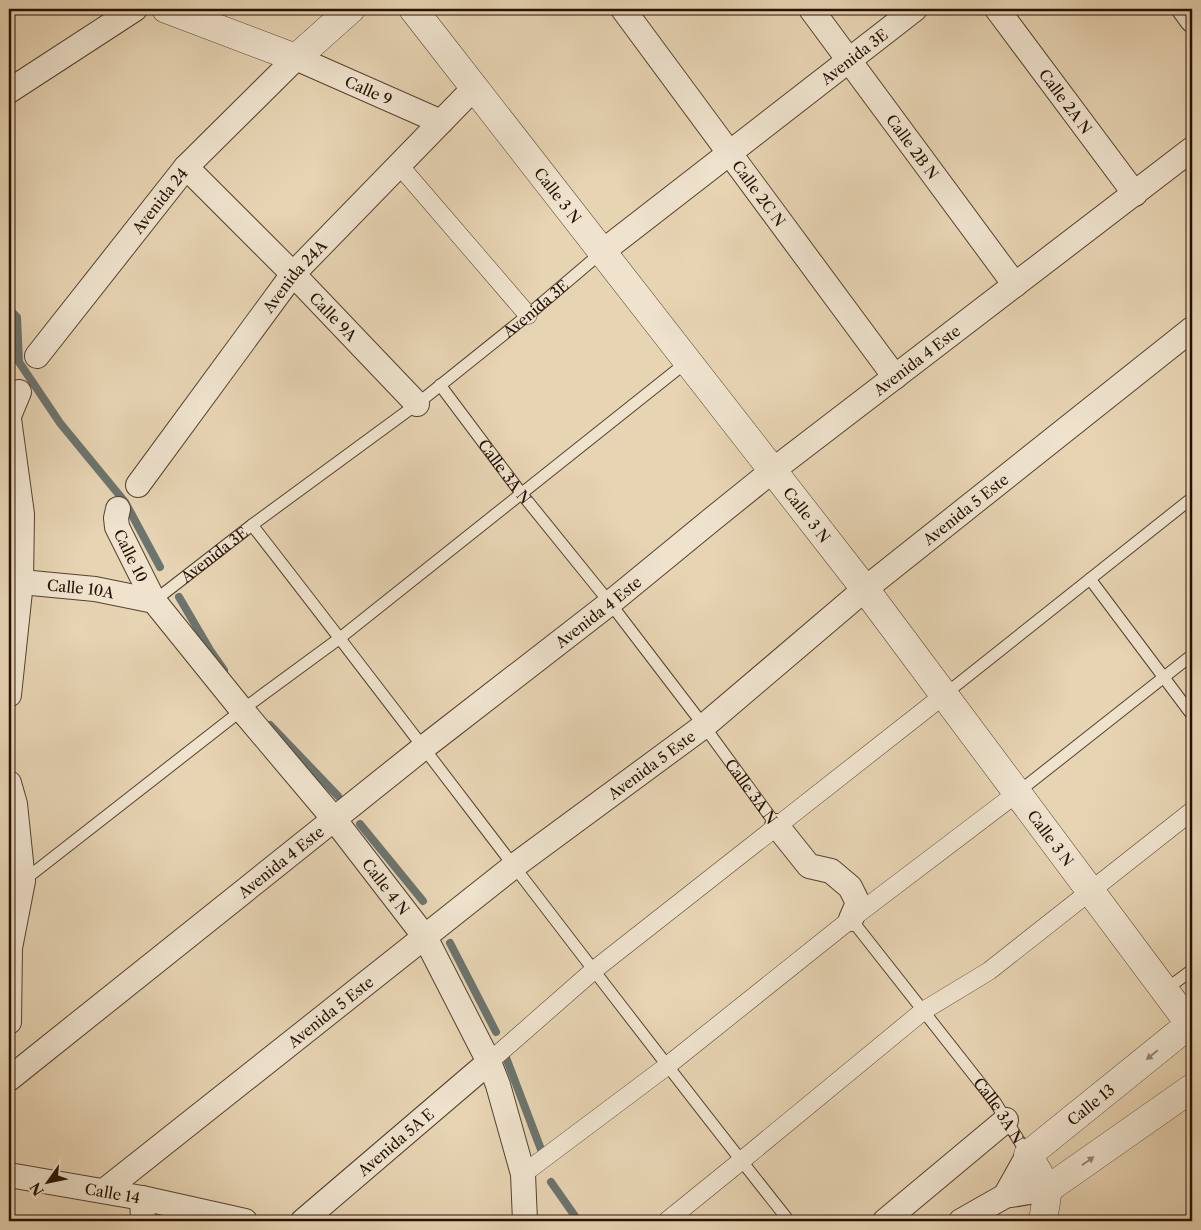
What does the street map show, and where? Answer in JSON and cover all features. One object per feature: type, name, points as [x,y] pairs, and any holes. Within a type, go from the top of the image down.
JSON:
[{"type":"street","points":[[9,92],[135,9]]},
{"type":"street","name":"Calle 9","points":[[166,9],[296,58],[441,122]]},
{"type":"street","points":[[296,58],[351,9]]},
{"type":"street","name":"Calle 3 N","points":[[413,9],[865,589],[1191,1026]]},
{"type":"street","name":"Calle 2C N","points":[[623,9],[895,377]]},
{"type":"street","name":"Calle 2B N","points":[[812,9],[1015,285]]},
{"type":"street","name":"Avenida 3E","points":[[602,252],[914,9]]},
{"type":"street","name":"Calle 2A N","points":[[997,9],[1135,194]]},
{"type":"street","points":[[1184,9],[1192,20]]},
{"type":"street","name":"Avenida 24","points":[[37,356],[186,167],[296,58]]},
{"type":"street","name":"Avenida 24A","points":[[138,485],[292,274],[474,88]]},
{"type":"street","name":"Avenida 4 Este","points":[[9,1079],[334,819],[610,603],[772,471],[1192,149]]},
{"type":"street","points":[[399,165],[528,315]]},
{"type":"street","name":"Calle 9A","points":[[186,167],[417,404]]},
{"type":"street","name":"Avenida 5 Este","points":[[104,1191],[514,866],[704,726],[865,589],[1192,329]]},
{"type":"street","points":[[9,695],[15,582],[22,514],[9,417],[19,392]]},
{"type":"street","name":"Calle 10","points":[[118,508],[116,518],[118,527],[154,602]]},
{"type":"street","name":"Calle 10A","points":[[15,582],[94,589],[154,602]]},
{"type":"street","name":"Calle 4 N","points":[[154,602],[334,819],[425,937],[489,1062],[498,1085],[523,1174],[525,1221]]},
{"type":"street","points":[[489,1062],[594,970],[944,695]]},
{"type":"street","points":[[9,783],[15,804],[23,881],[10,948],[9,1022]]},
{"type":"street","points":[[523,1174],[667,1066],[1017,793]]},
{"type":"street","points":[[667,1221],[923,1011],[989,971],[1192,812]]},
{"type":"street","name":"Calle 3A N","points":[[777,826],[809,866],[831,871],[850,887],[858,903],[852,920]]},
{"type":"street","name":"Calle 13","points":[[1005,1196],[1028,1155],[1191,1026]]},
{"type":"street","name":"Avenida 5A E","points":[[304,1221],[489,1062]]},
{"type":"street","points":[[961,1221],[1005,1196],[1048,1190],[1192,1088]]},
{"type":"street","points":[[885,1221],[1006,1120]]},
{"type":"street","name":"Calle 3A N","points":[[1028,1155],[1048,1190]]},
{"type":"street","name":"Calle 14","points":[[9,1175],[104,1191],[142,1210],[245,1221]]},
{"type":"street","points":[[1043,1221],[1048,1190]]},
{"type":"lane","name":"Avenida 3E","points":[[154,602],[252,525],[417,404],[528,315],[602,252]]},
{"type":"lane","points":[[23,881],[242,710],[340,638],[688,361]]},
{"type":"lane","name":"Calle 3A N","points":[[440,385],[521,494],[610,603],[704,726],[777,826]]},
{"type":"lane","points":[[944,695],[1192,498]]},
{"type":"lane","points":[[252,525],[667,1066],[789,1221]]},
{"type":"lane","points":[[1090,579],[1192,715]]},
{"type":"lane","points":[[1017,793],[1192,655]]},
{"type":"lane","name":"Calle 3A N","points":[[852,920],[995,1102],[1028,1155]]},
{"type":"lane","points":[[1165,990],[1192,970]]},
{"type":"waterway","points":[[9,309],[17,317],[19,362],[60,423],[125,502],[160,567]]},
{"type":"waterway","points":[[179,597],[224,670]]},
{"type":"waterway","points":[[270,725],[338,796]]},
{"type":"waterway","points":[[360,824],[423,901]]},
{"type":"waterway","points":[[450,943],[496,1032]]},
{"type":"waterway","points":[[505,1055],[542,1152]]},
{"type":"waterway","points":[[551,1182],[577,1219]]}]
